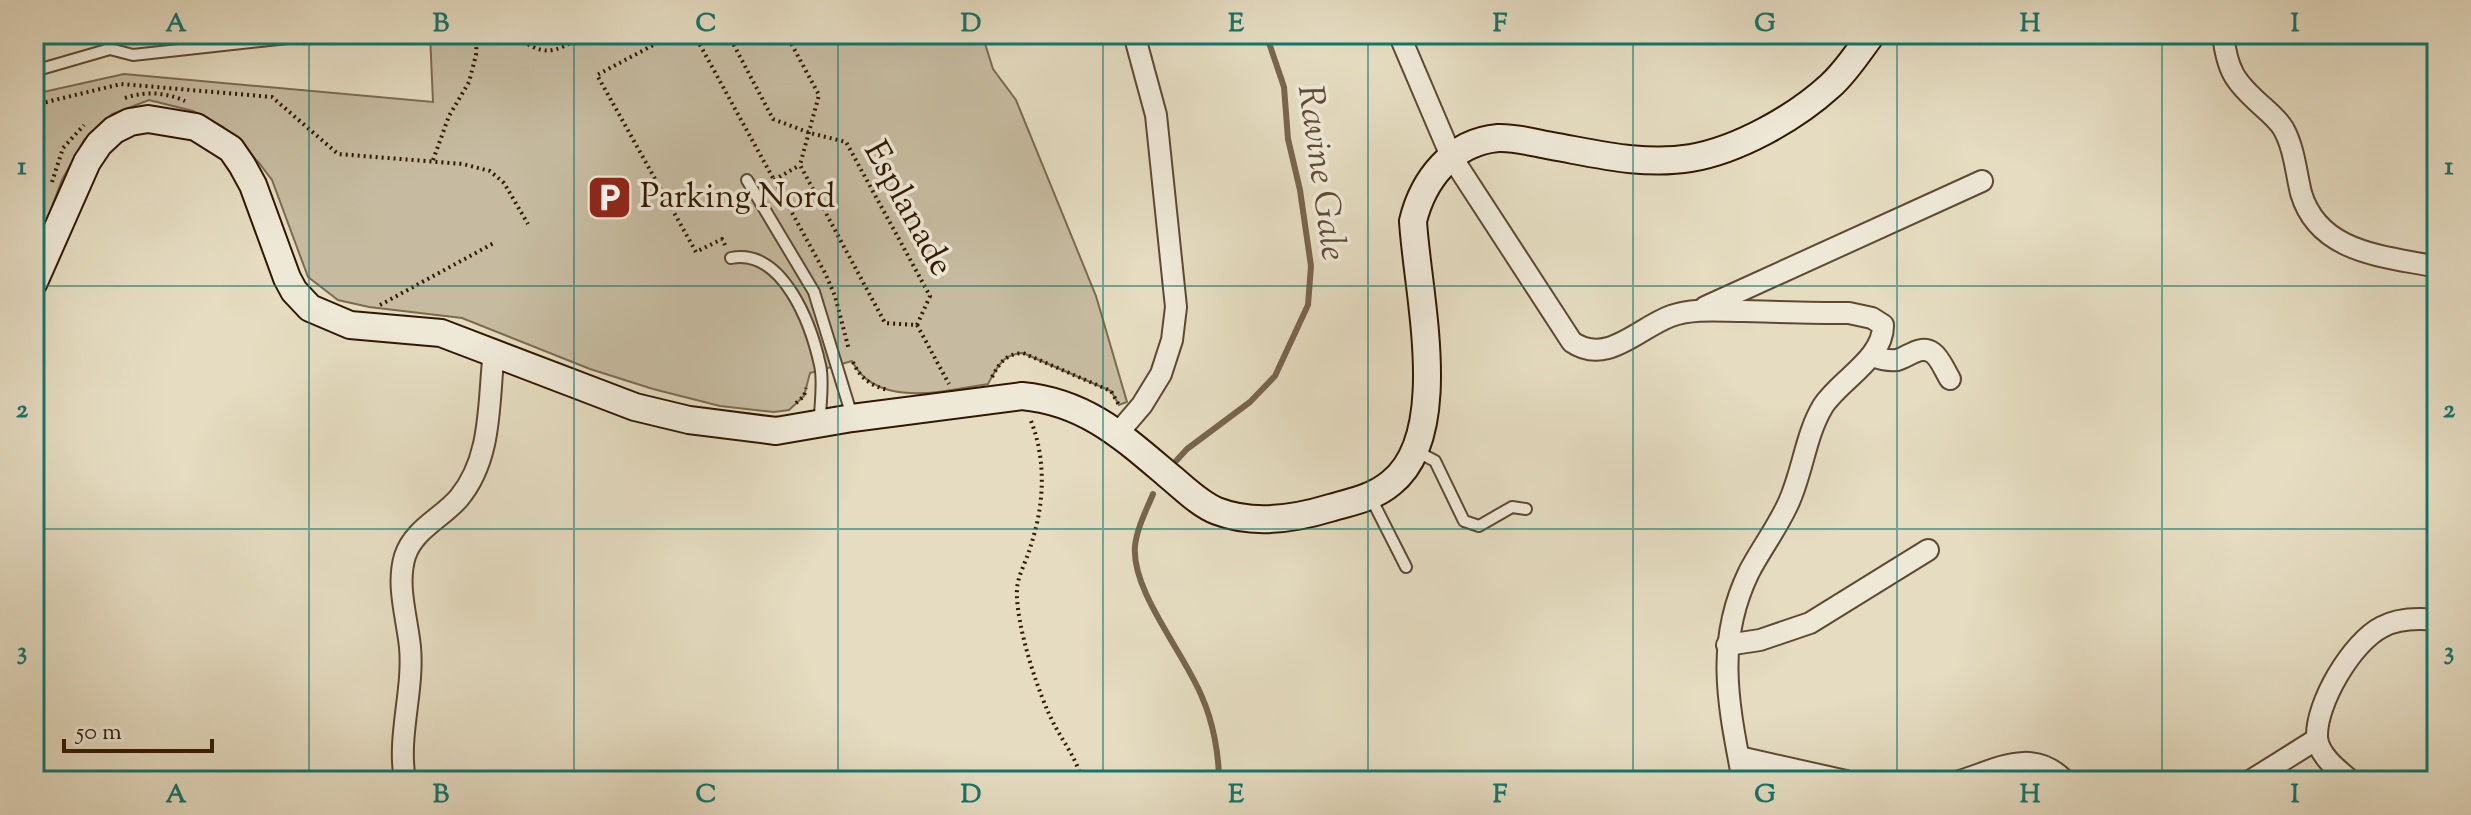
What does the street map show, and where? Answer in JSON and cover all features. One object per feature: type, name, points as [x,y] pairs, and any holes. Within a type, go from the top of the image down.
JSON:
[{"type":"main road","points":[[34,282],[87,162],[99,144],[114,130],[130,122],[148,119],[196,127],[231,149],[253,185],[294,291],[310,308],[350,325],[441,333],[635,407],[689,420],[776,431],[1022,396],[1047,399],[1080,410],[1118,433],[1216,511],[1258,520],[1305,516],[1371,496],[1392,483],[1416,451],[1427,404],[1427,368],[1413,221],[1418,200],[1430,178],[1451,156],[1472,143],[1498,138],[1649,162],[1692,158],[1746,140],[1793,114],[1832,85],[1872,34]]},
{"type":"street","points":[[1118,433],[1142,405],[1161,374],[1172,340],[1176,307],[1156,115],[1134,34]]},
{"type":"street","points":[[1399,34],[1451,156],[1572,342],[1581,349],[1592,352],[1611,349],[1673,315],[1698,311],[1860,315],[1883,325],[1881,338],[1872,356],[1836,389],[1815,422],[1788,504],[1742,589],[1727,645],[1729,706],[1743,781]]},
{"type":"street","points":[[2223,34],[2226,57],[2239,85],[2271,113],[2284,130],[2309,215],[2323,231],[2353,249],[2437,267]]},
{"type":"street","points":[[1698,311],[1982,181]]},
{"type":"street","points":[[1872,356],[1884,360],[1899,359],[1919,350],[1927,350],[1935,354],[1950,379]]},
{"type":"street","points":[[405,781],[402,740],[411,673],[402,570],[406,553],[415,537],[458,500],[478,465],[488,426],[494,351]]},
{"type":"street","points":[[1727,645],[1760,640],[1810,623],[1928,550]]},
{"type":"street","points":[[2351,781],[2324,755],[2317,739],[2326,698],[2361,642],[2383,626],[2407,619],[2437,620]]},
{"type":"street","points":[[2250,781],[2317,739]]},
{"type":"street","points":[[1739,757],[1846,781]]},
{"type":"street","points":[[1960,781],[2024,761],[2046,766],[2064,781]]},
{"type":"lane","points":[[106,34],[110,49]]},
{"type":"lane","points":[[34,71],[110,49],[133,55],[161,54],[324,34]]},
{"type":"lane","points":[[747,180],[814,292],[852,418]]},
{"type":"lane","points":[[731,258],[746,255],[759,258],[777,272],[802,310],[821,370],[820,423]]},
{"type":"lane","points":[[1416,451],[1435,461],[1464,521],[1479,526],[1512,507],[1526,509]]},
{"type":"lane","points":[[1371,496],[1406,567]]},
{"type":"path","points":[[433,160],[449,116],[469,82],[476,55],[477,34]]},
{"type":"path","points":[[513,34],[531,47],[548,52],[566,47],[584,34]]},
{"type":"path","points":[[674,34],[597,75],[696,252],[722,239],[731,258]]},
{"type":"path","points":[[694,34],[825,273],[835,296],[852,361]]},
{"type":"path","name":"Esplanade","points":[[728,34],[773,119],[810,133],[846,142],[930,296],[917,325],[885,323],[800,165],[810,133],[819,95],[786,34]]},
{"type":"path","points":[[34,105],[121,84],[272,97],[338,154],[433,160],[490,171],[504,183],[528,224]]},
{"type":"path","points":[[754,191],[800,165]]},
{"type":"path","points":[[371,310],[494,243]]},
{"type":"path","points":[[917,325],[952,390]]},
{"type":"path","points":[[1022,396],[1040,444],[1042,479],[1037,524],[1017,589],[1020,616],[1030,659],[1054,724],[1077,762],[1082,781]]},
{"type":"shaded area","points":[[430,34],[982,34],[993,69],[1016,100],[1096,296],[1127,402],[1119,405],[1111,391],[1023,353],[1006,359],[988,384],[932,392],[894,391],[877,386],[863,376],[852,361],[810,373],[804,396],[789,410],[774,412],[720,406],[590,369],[462,318],[369,307],[338,300],[308,277],[272,180],[259,163],[223,127],[193,111],[149,100],[112,114],[84,140],[62,180],[34,254],[34,94],[124,74],[433,102]]},
{"type":"waterway","name":"Ravine Gale","points":[[1176,461],[1187,449],[1250,402],[1275,376],[1308,305],[1311,266],[1300,190],[1288,139],[1284,87],[1266,34]]},
{"type":"waterway","name":"Ravine Gale","points":[[1153,494],[1138,533],[1136,564],[1150,602],[1206,707],[1215,738],[1219,781]]},
{"type":"place","name":"Parking Nord","points":[[609,198]]}]
